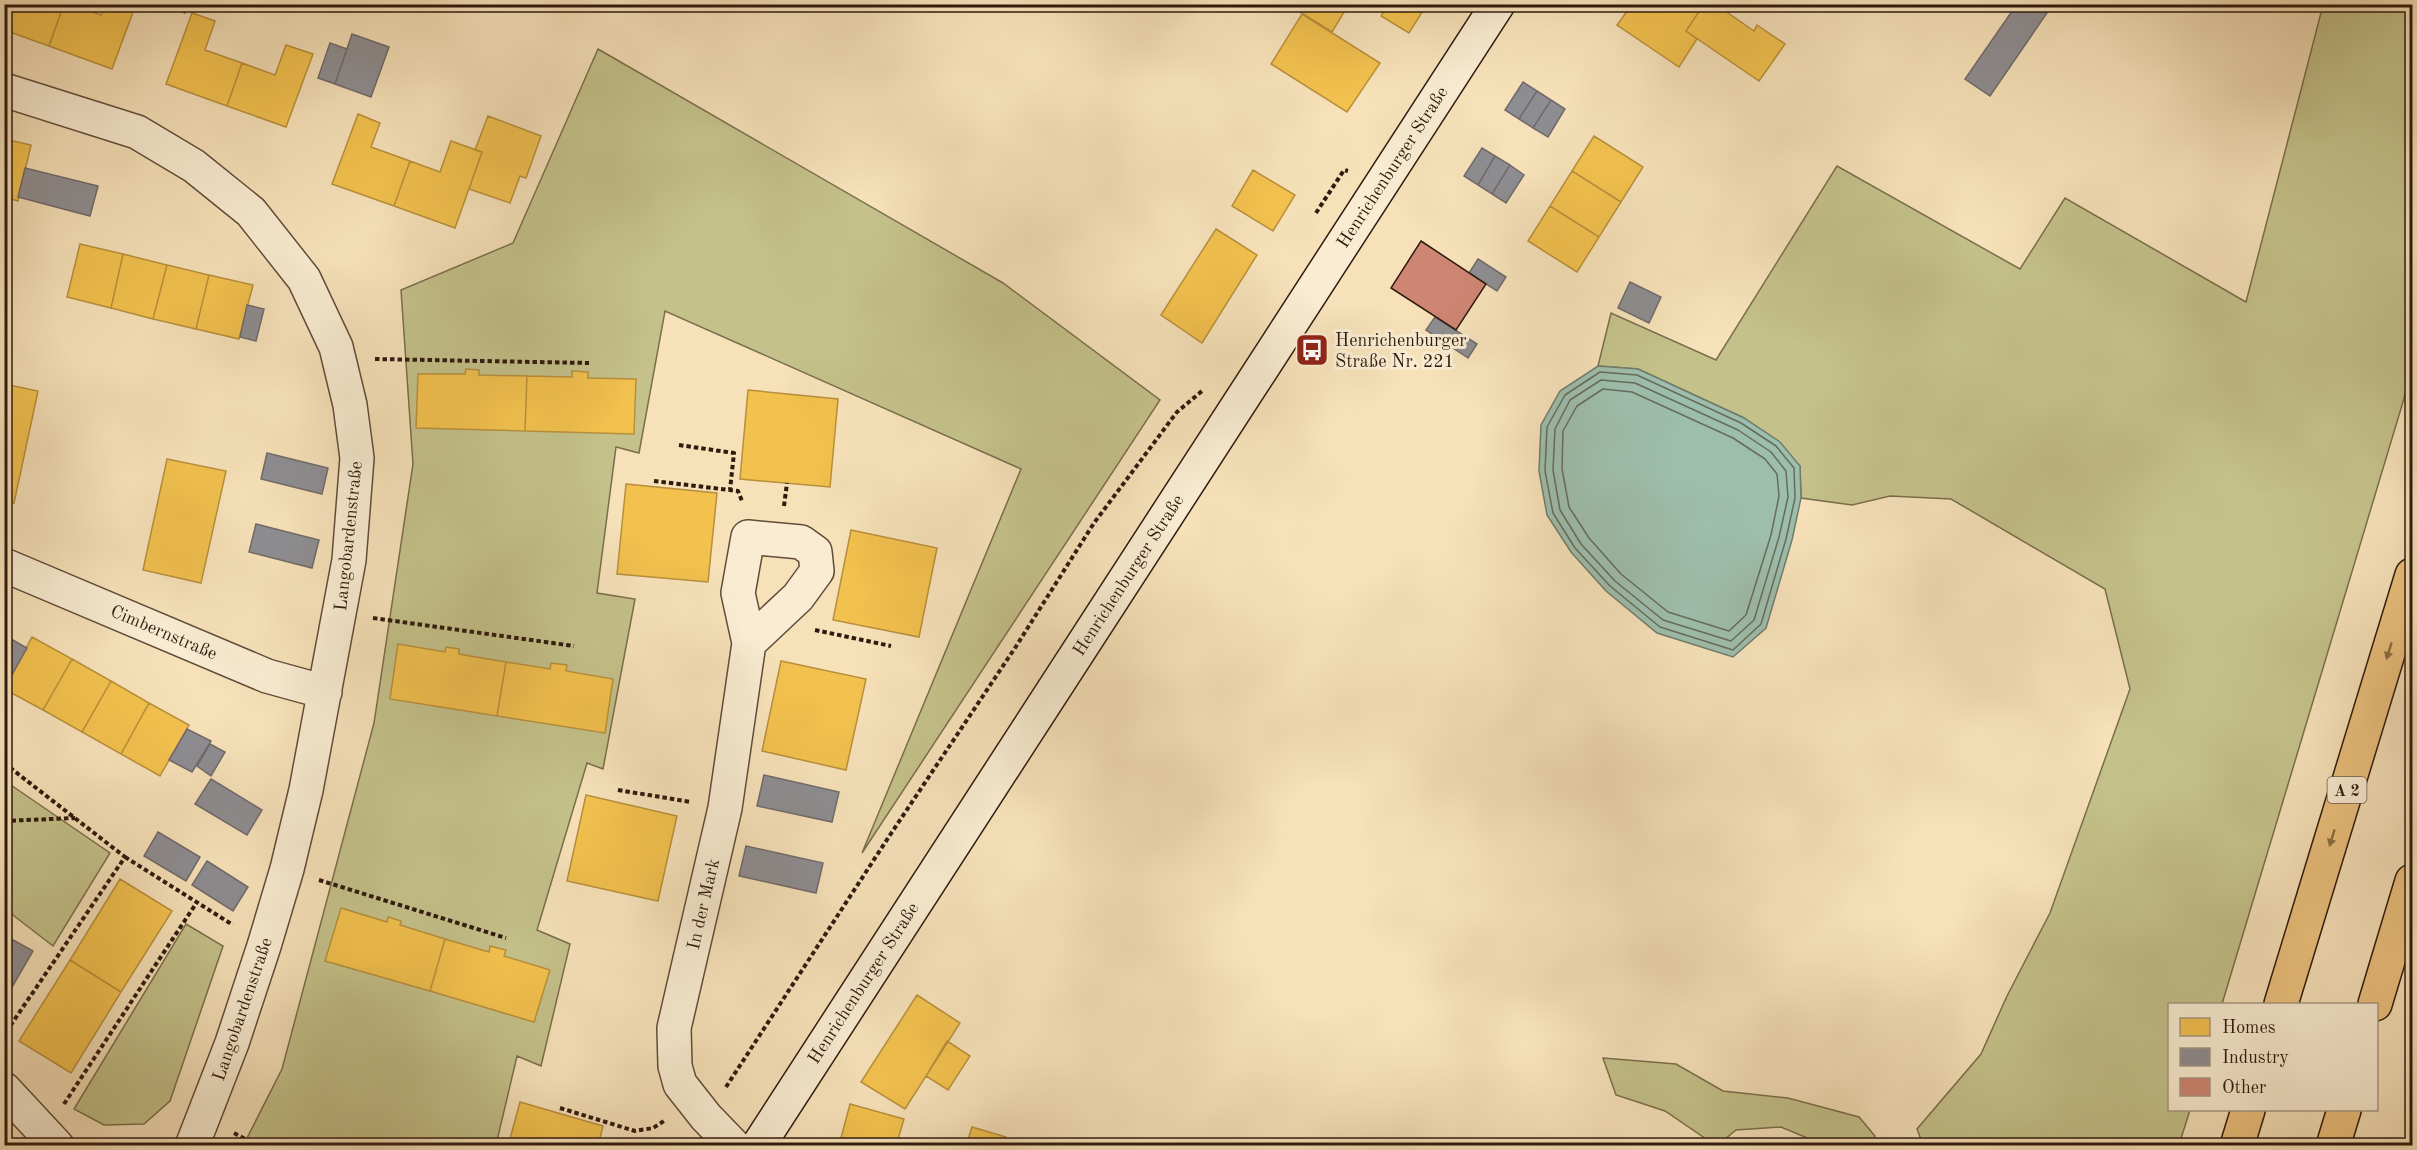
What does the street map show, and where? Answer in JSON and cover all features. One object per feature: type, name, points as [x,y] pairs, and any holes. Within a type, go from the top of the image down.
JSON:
[{"type":"highway","name":"A 2","points":[[2281,1003],[2412,575]]},
{"type":"highway","points":[[2376,1003],[2412,881]]},
{"type":"highway","points":[[2237,1146],[2248,1111]]},
{"type":"highway","points":[[2333,1146],[2344,1111]]},
{"type":"street","name":"Henrichenburger Straße","points":[[758,1146],[1498,4]]},
{"type":"street","name":"Langobardenstraße","points":[[4,90],[137,132],[194,166],[250,212],[304,279],[336,346],[350,405],[357,458],[349,560],[326,692],[287,870],[232,1043],[192,1146]]},
{"type":"street","name":"In der Mark","points":[[734,1146],[699,1109],[680,1084],[675,1066],[674,1028],[725,808],[749,643],[738,593],[748,537]]},
{"type":"street","points":[[748,537],[801,542],[816,552],[817,571],[798,597],[749,643]]},
{"type":"street","name":"Cimbernstraße","points":[[4,565],[267,676],[326,692]]},
{"type":"street","points":[[4,1089],[51,1139]]},
{"type":"path","points":[[1312,220],[1344,170],[1384,180]]},
{"type":"path","points":[[339,359],[589,363]]},
{"type":"path","points":[[560,1108],[635,1131],[653,1128],[699,1109],[1015,648],[1094,523],[1178,412],[1207,384]]},
{"type":"path","points":[[679,445],[734,453],[730,490]]},
{"type":"path","points":[[654,481],[738,491],[750,519],[748,537]]},
{"type":"path","points":[[340,614],[574,646]]},
{"type":"path","points":[[806,627],[891,646]]},
{"type":"path","points":[[4,764],[125,857],[264,946]]},
{"type":"path","points":[[618,790],[725,808]]},
{"type":"path","points":[[4,821],[75,818]]},
{"type":"path","points":[[4,1035],[125,857]]},
{"type":"path","points":[[287,870],[506,938]]},
{"type":"path","points":[[51,1139],[197,902]]},
{"type":"shaded area","points":[[2323,5],[2412,5],[2412,372],[2222,1003],[2168,1003],[2168,1111],[2190,1111],[2179,1145],[1923,1145],[1917,1129],[1981,1054],[2007,996],[2050,913],[2130,689],[2105,589],[1951,499],[1890,496],[1852,505],[1801,498],[1800,466],[1744,418],[1638,369],[1598,366],[1611,313],[1716,360],[1837,166],[2020,269],[2065,198],[2246,302]]},
{"type":"shaded area","points":[[598,49],[1003,283],[1160,400],[862,853],[1021,469],[665,311],[639,453],[616,447],[597,593],[635,599],[603,769],[587,763],[537,930],[570,944],[541,1066],[517,1056],[496,1145],[243,1146],[282,1069],[374,723],[413,464],[401,290],[513,243]]},
{"type":"shaded area","points":[[5,781],[110,853],[53,946],[5,909]]},
{"type":"shaded area","points":[[186,924],[223,946],[170,1101],[144,1124],[104,1125],[74,1109]]},
{"type":"shaded area","points":[[1603,1058],[1676,1064],[1723,1091],[1788,1098],[1859,1117],[1875,1136],[1869,1145],[1824,1145],[1781,1127],[1736,1130],[1715,1145],[1665,1111],[1616,1095]]},
{"type":"water","points":[[1598,366],[1638,369],[1744,418],[1780,442],[1800,466],[1801,498],[1792,540],[1766,628],[1733,657],[1657,633],[1606,591],[1571,552],[1547,515],[1539,471],[1541,425],[1560,391]]},
{"type":"building: Homes","points":[[4,4],[64,4],[49,46],[4,30]]},
{"type":"building: Homes","points":[[64,4],[72,4],[101,15],[105,4],[136,4],[112,69],[49,46]]},
{"type":"building: Homes","points":[[1287,4],[1349,4],[1332,32]]},
{"type":"building: Homes","points":[[1388,4],[1423,4],[1426,6],[1409,33],[1381,16]]},
{"type":"building: Homes","points":[[1619,4],[1704,4],[1686,31],[1697,39],[1679,67],[1617,25],[1628,10]]},
{"type":"building: Homes","points":[[1704,4],[1715,4],[1754,31],[1757,25],[1785,44],[1759,81],[1686,31]]},
{"type":"building: Homes","points":[[192,13],[215,21],[205,50],[242,63],[227,106],[166,84]]},
{"type":"building: Homes","points":[[1302,14],[1380,63],[1347,112],[1271,64]]},
{"type":"building: Homes","points":[[286,45],[313,54],[286,127],[227,106],[242,63],[275,75]]},
{"type":"building: Homes","points":[[358,114],[380,123],[371,147],[410,161],[394,206],[332,184]]},
{"type":"building: Homes","points":[[488,116],[541,136],[526,178],[520,176],[510,203],[469,189],[482,152],[475,150]]},
{"type":"building: Homes","points":[[1594,136],[1643,167],[1621,202],[1572,171]]},
{"type":"building: Homes","points":[[4,139],[31,145],[18,201],[4,197]]},
{"type":"building: Homes","points":[[451,141],[482,152],[455,228],[394,206],[410,161],[440,172]]},
{"type":"building: Homes","points":[[1253,170],[1295,195],[1273,231],[1232,206]]},
{"type":"building: Homes","points":[[1572,171],[1621,202],[1599,237],[1550,206]]},
{"type":"building: Homes","points":[[1550,206],[1599,237],[1577,272],[1528,241]]},
{"type":"building: Homes","points":[[1216,229],[1257,255],[1202,343],[1161,315]]},
{"type":"building: Homes","points":[[80,244],[123,254],[111,308],[67,297]]},
{"type":"building: Homes","points":[[123,254],[167,265],[153,319],[111,308]]},
{"type":"building: Homes","points":[[167,265],[209,275],[196,329],[153,319]]},
{"type":"building: Homes","points":[[209,275],[253,285],[239,339],[196,329]]},
{"type":"building: Homes","points":[[466,369],[479,370],[479,375],[527,376],[525,431],[416,428],[418,374],[465,374]]},
{"type":"building: Homes","points":[[572,371],[588,372],[588,378],[636,379],[634,434],[525,431],[527,376],[572,377]]},
{"type":"building: Homes","points":[[4,384],[38,391],[14,503],[4,501]]},
{"type":"building: Homes","points":[[748,390],[838,399],[830,487],[740,479]]},
{"type":"building: Homes","points":[[167,459],[226,471],[201,583],[143,570]]},
{"type":"building: Homes","points":[[626,484],[717,493],[708,582],[617,574]]},
{"type":"building: Homes","points":[[851,530],[937,548],[919,637],[833,620]]},
{"type":"building: Homes","points":[[32,637],[72,659],[43,710],[4,689]]},
{"type":"building: Homes","points":[[398,644],[445,652],[446,647],[459,649],[459,654],[506,662],[497,716],[390,699]]},
{"type":"building: Homes","points":[[72,659],[111,681],[82,732],[43,710]]},
{"type":"building: Homes","points":[[781,661],[866,679],[846,770],[762,751]]},
{"type":"building: Homes","points":[[506,662],[550,669],[551,663],[567,665],[566,671],[613,679],[605,733],[497,716]]},
{"type":"building: Homes","points":[[111,681],[149,703],[121,754],[82,732]]},
{"type":"building: Homes","points":[[149,703],[189,725],[160,776],[121,754]]},
{"type":"building: Homes","points":[[586,795],[677,816],[658,901],[567,881]]},
{"type":"building: Homes","points":[[120,879],[172,911],[121,992],[70,960]]},
{"type":"building: Homes","points":[[341,908],[387,922],[388,917],[401,921],[400,925],[445,939],[430,991],[325,961]]},
{"type":"building: Homes","points":[[445,939],[489,952],[490,946],[506,950],[504,956],[550,970],[534,1022],[430,991]]},
{"type":"building: Homes","points":[[70,960],[121,992],[71,1073],[19,1041]]},
{"type":"building: Homes","points":[[917,995],[960,1023],[905,1109],[861,1082]]},
{"type":"building: Homes","points":[[947,1041],[970,1056],[948,1090],[926,1076]]},
{"type":"building: Homes","points":[[520,1102],[603,1126],[598,1146],[508,1146]]},
{"type":"building: Homes","points":[[850,1104],[904,1119],[896,1146],[866,1146],[841,1138]]},
{"type":"building: Homes","points":[[972,1127],[1006,1137],[1003,1146],[966,1146]]},
{"type":"building: Industry","points":[[162,4],[188,4],[185,13]]},
{"type":"building: Industry","points":[[2017,4],[2041,4],[2049,10],[1990,96],[1965,79]]},
{"type":"building: Industry","points":[[352,34],[389,47],[371,97],[335,84]]},
{"type":"building: Industry","points":[[330,43],[347,49],[335,84],[318,78]]},
{"type":"building: Industry","points":[[1523,82],[1537,91],[1519,119],[1505,110]]},
{"type":"building: Industry","points":[[1537,91],[1551,100],[1533,128],[1519,119]]},
{"type":"building: Industry","points":[[1551,100],[1565,109],[1548,137],[1533,128]]},
{"type":"building: Industry","points":[[1482,148],[1495,156],[1478,185],[1464,176]]},
{"type":"building: Industry","points":[[1495,156],[1510,165],[1492,194],[1478,185]]},
{"type":"building: Industry","points":[[1510,165],[1524,175],[1506,203],[1492,194]]},
{"type":"building: Industry","points":[[25,168],[98,186],[90,216],[18,197]]},
{"type":"building: Industry","points":[[1478,259],[1506,277],[1497,291],[1469,273]]},
{"type":"building: Industry","points":[[1630,282],[1661,297],[1649,323],[1618,308]]},
{"type":"building: Industry","points":[[247,305],[264,309],[256,341],[240,337]]},
{"type":"building: Industry","points":[[1435,317],[1477,344],[1468,358],[1426,330]]},
{"type":"building: Industry","points":[[267,453],[328,468],[322,494],[261,479]]},
{"type":"building: Industry","points":[[256,524],[319,540],[312,568],[249,552]]},
{"type":"building: Industry","points":[[4,635],[27,648],[9,680],[4,677]]},
{"type":"building: Industry","points":[[187,729],[211,741],[192,772],[169,760]]},
{"type":"building: Industry","points":[[210,744],[225,752],[211,776],[197,766]]},
{"type":"building: Industry","points":[[764,775],[839,792],[832,822],[757,806]]},
{"type":"building: Industry","points":[[211,779],[262,810],[247,835],[195,804]]},
{"type":"building: Industry","points":[[158,832],[200,857],[186,881],[144,856]]},
{"type":"building: Industry","points":[[746,846],[823,863],[816,893],[739,876]]},
{"type":"building: Industry","points":[[207,861],[248,887],[233,911],[192,885]]},
{"type":"building: Industry","points":[[6,936],[33,951],[4,1001],[4,939]]},
{"type":"building: Other","points":[[1421,241],[1486,284],[1456,330],[1391,288]]},
{"type":"place","name":"Henrichenburger Straße Nr. 221","points":[[1312,350]]}]
